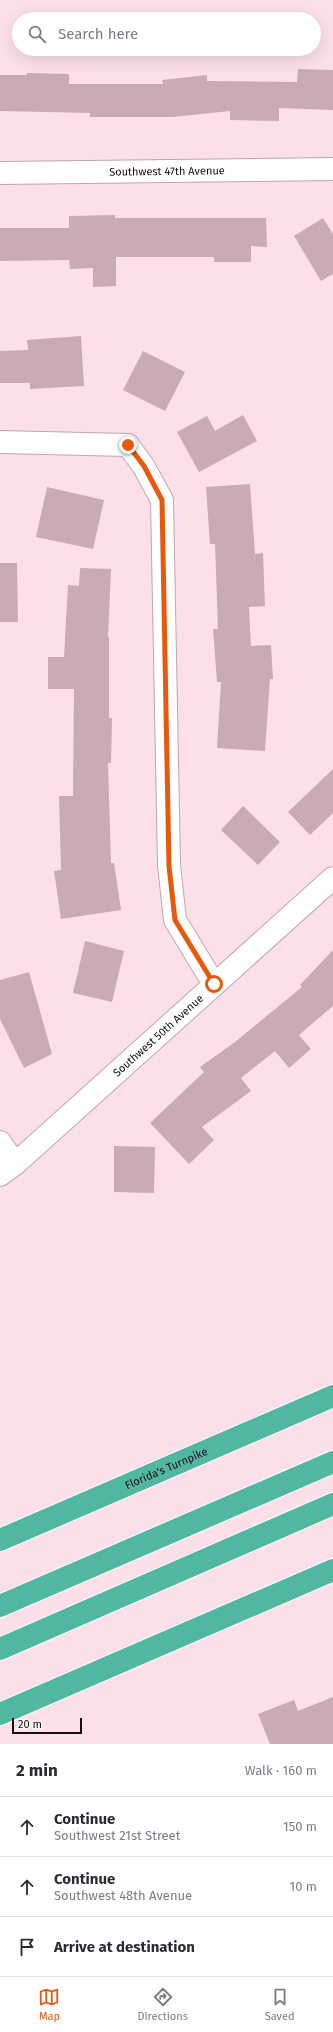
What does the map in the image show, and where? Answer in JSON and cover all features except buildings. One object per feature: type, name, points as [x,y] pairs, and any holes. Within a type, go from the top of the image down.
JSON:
[{"type":"highway","name":"Florida's Turnpike","points":[[0,1540],[333,1396]]},
{"type":"highway","points":[[0,1606],[333,1462]]},
{"type":"highway","points":[[0,1649],[333,1504]]},
{"type":"highway","points":[[0,1714],[333,1570]]},
{"type":"street","name":"Southwest 47th Avenue","points":[[0,173],[333,169]]},
{"type":"street","points":[[0,442],[128,445],[144,466],[162,500],[169,866],[175,920],[214,984]]},
{"type":"street","name":"Southwest 50th Avenue","points":[[7,1169],[333,878]]},
{"type":"street","points":[[0,1142],[7,1169]]},
{"type":"route","points":[[128,445],[144,466],[162,500],[169,866],[175,920],[214,984]]}]
